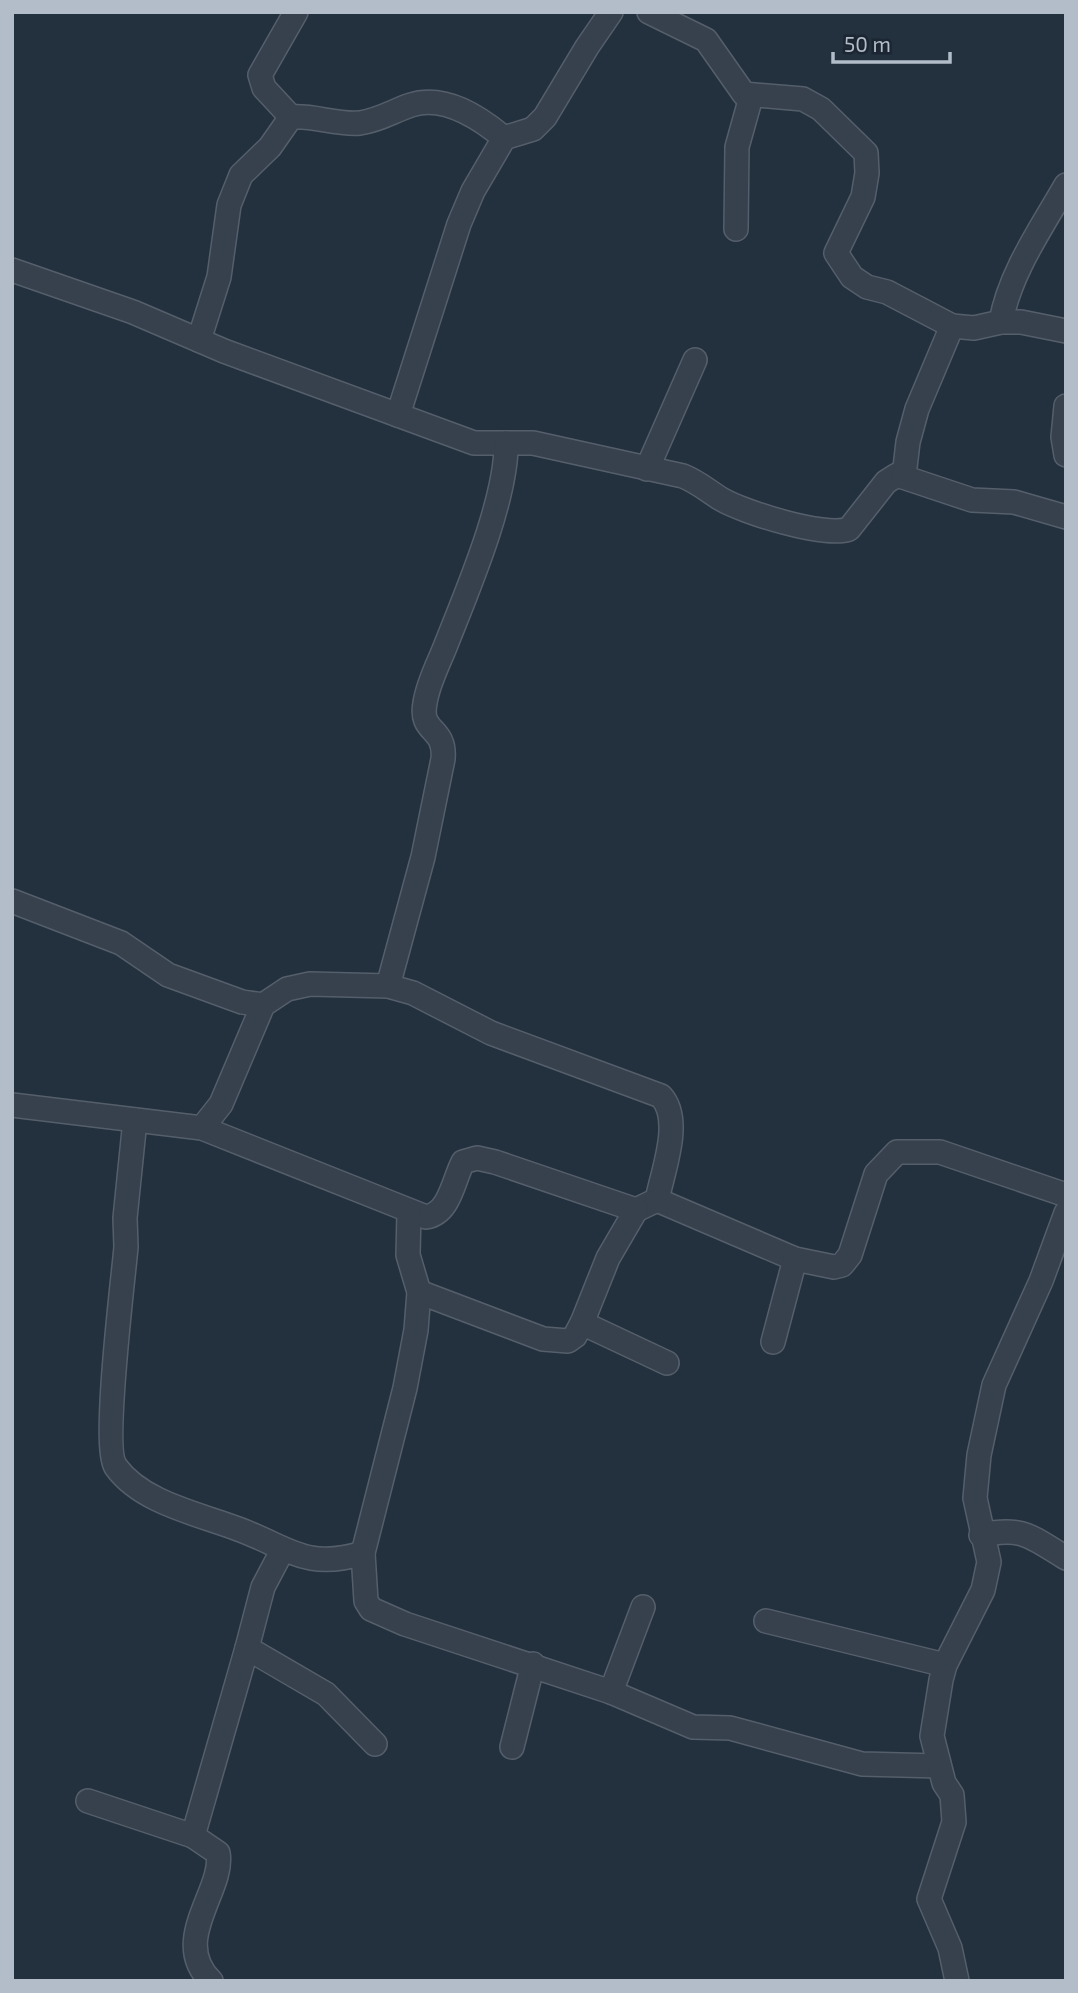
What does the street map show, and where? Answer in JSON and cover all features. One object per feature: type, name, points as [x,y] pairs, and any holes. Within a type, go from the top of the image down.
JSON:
[{"type":"street","points":[[296,12],[260,75],[264,88],[291,117],[332,123],[360,123],[379,120],[411,105],[434,102],[450,105],[477,118],[504,138]]},
{"type":"street","points":[[398,415],[459,224],[473,191],[504,138],[533,129],[545,117],[611,12]]},
{"type":"street","points":[[649,12],[698,33],[736,87],[751,97],[803,99],[821,109],[862,149],[868,159],[865,188],[836,253],[842,266],[867,287],[887,292],[952,326],[974,328],[1001,322],[1066,331]]},
{"type":"street","points":[[736,229],[737,147],[751,97]]},
{"type":"street","points":[[199,340],[219,277],[229,205],[241,175],[271,146],[291,117]]},
{"type":"street","points":[[1001,322],[1003,307],[1018,272],[1066,186]]},
{"type":"street","points":[[12,270],[133,312],[199,340],[474,443],[533,443],[683,476],[703,484],[721,499],[755,512],[841,532],[849,529],[886,482],[897,475],[904,475],[972,500],[1014,502],[1066,517]]},
{"type":"street","points":[[904,475],[908,442],[917,410],[952,326]]},
{"type":"street","points":[[647,470],[695,360]]},
{"type":"street","points":[[1066,406],[1063,437],[1066,455]]},
{"type":"street","points":[[388,986],[423,857],[443,759],[444,744],[441,737],[427,725],[423,716],[425,699],[460,610],[505,476],[506,443]]},
{"type":"street","points":[[12,901],[121,943],[169,975],[242,1002],[263,1005]]},
{"type":"street","points":[[202,1128],[221,1104],[245,1041],[263,1005],[286,989],[310,984],[388,986],[414,993],[491,1034],[661,1096],[670,1106],[672,1125],[647,1205],[608,1258],[575,1336],[568,1341],[552,1342],[419,1292]]},
{"type":"street","points":[[12,1105],[202,1128],[354,1186],[409,1212],[426,1217],[435,1216],[444,1207],[463,1162],[477,1158],[647,1205],[795,1259],[834,1267],[842,1265],[850,1255],[876,1174],[897,1152],[940,1152],[1066,1195]]},
{"type":"street","points":[[135,1121],[125,1218],[126,1247],[110,1456],[122,1475],[141,1489],[180,1508],[242,1530],[282,1551],[331,1561],[363,1553]]},
{"type":"street","points":[[409,1212],[408,1255],[419,1292],[416,1330],[405,1388],[363,1553],[366,1601],[371,1609],[405,1624],[533,1664],[611,1692],[693,1727],[730,1728],[862,1764],[939,1766]]},
{"type":"street","points":[[957,1981],[950,1948],[929,1899],[954,1822],[951,1795],[939,1766],[932,1737],[945,1665],[982,1590],[989,1562],[981,1535],[975,1497],[976,1469],[994,1385],[1041,1281],[1066,1213]]},
{"type":"street","points":[[773,1342],[795,1259]]},
{"type":"street","points":[[582,1323],[667,1363]]},
{"type":"street","points":[[981,1535],[1017,1531],[1066,1558]]},
{"type":"street","points":[[193,1836],[263,1587],[282,1551]]},
{"type":"street","points":[[611,1692],[643,1607]]},
{"type":"street","points":[[766,1621],[945,1665]]},
{"type":"street","points":[[247,1648],[326,1694],[375,1744]]},
{"type":"street","points":[[512,1747],[533,1664]]},
{"type":"street","points":[[88,1801],[193,1836],[218,1853],[220,1865],[201,1909],[196,1951],[201,1971],[211,1981]]}]
